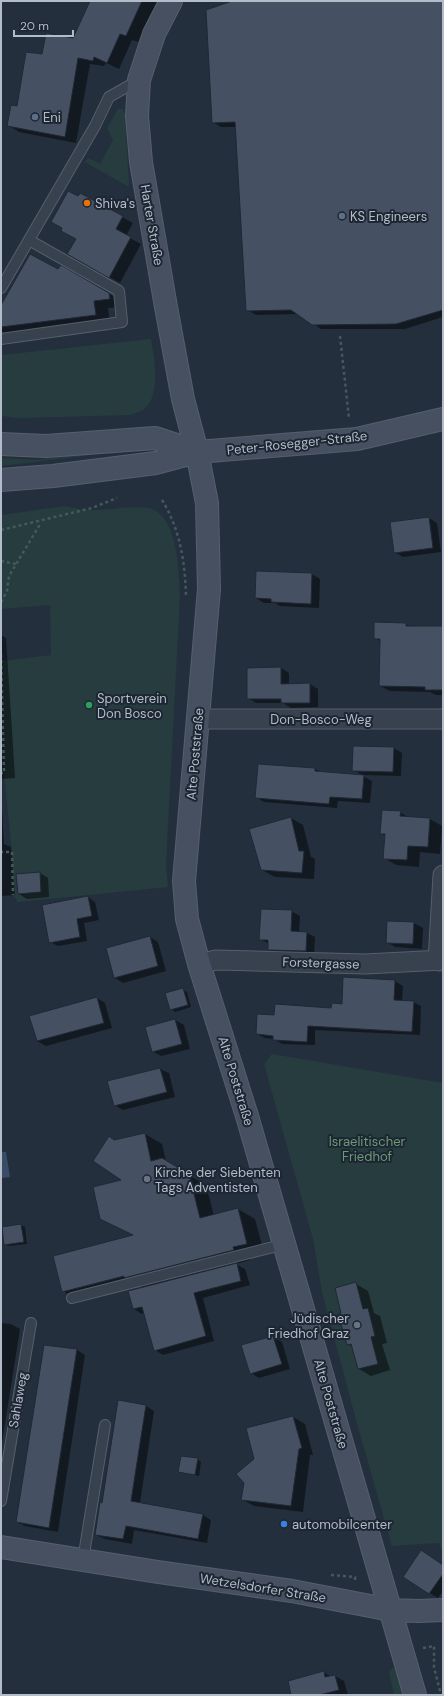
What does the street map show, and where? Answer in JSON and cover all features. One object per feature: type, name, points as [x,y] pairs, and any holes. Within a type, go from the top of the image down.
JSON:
[{"type":"main road","name":"Harter Straße","points":[[171,1],[154,34],[139,80],[137,116],[141,162],[183,399],[197,452]]},
{"type":"main road","name":"Peter-Rosegger-Straße","points":[[1,480],[36,478],[156,463],[197,452],[357,439],[443,419]]},
{"type":"main road","name":"Peter-Rosegger-Straße","points":[[1,444],[46,446],[155,438],[197,452]]},
{"type":"main road","name":"Alte Poststraße","points":[[197,452],[207,503],[209,589],[184,881],[187,919],[199,964],[234,1073],[285,1244],[415,1695]]},
{"type":"main road","points":[[1,489],[9,488],[36,478]]},
{"type":"main road","name":"Wetzelsdorfer Straße","points":[[1,1547],[292,1591],[391,1610],[419,1612],[443,1610]]},
{"type":"street","name":"Don-Bosco-Weg","points":[[198,719],[443,719]]},
{"type":"street","points":[[440,960],[443,875]]},
{"type":"street","name":"Forstergasse","points":[[199,964],[216,960],[365,964],[440,960]]},
{"type":"lane","points":[[1,288],[96,126],[109,97],[139,80]]},
{"type":"lane","points":[[1,339],[122,322],[119,291],[29,240]]},
{"type":"lane","points":[[72,1298],[285,1244]]},
{"type":"lane","name":"Sahlaweg","points":[[1,1501],[31,1323]]},
{"type":"lane","points":[[83,1560],[105,1425]]},
{"type":"path","points":[[340,336],[349,418]]},
{"type":"path","points":[[1,530],[92,508],[117,498]]},
{"type":"path","points":[[162,500],[172,518],[182,554],[185,574],[186,602]]},
{"type":"path","points":[[1,602],[7,591],[9,576],[39,526],[38,521]]},
{"type":"path","points":[[1,561],[16,564]]},
{"type":"path","points":[[1,654],[4,773],[1,773]]},
{"type":"path","points":[[1,851],[12,852],[13,895]]},
{"type":"path","points":[[434,1646],[434,1667],[441,1695]]},
{"type":"green space","points":[[118,109],[123,109],[125,114],[129,187],[85,162],[88,158],[100,164],[113,140],[107,128]]},
{"type":"green space","points":[[151,339],[155,366],[155,386],[153,396],[149,404],[142,411],[131,415],[21,418],[1,416],[1,355]]},
{"type":"green space","points":[[148,446],[148,448],[1,466],[1,458],[37,460]]},
{"type":"green space","name":"Sportverein Don Bosco","points":[[65,506],[92,510],[135,507],[148,508],[158,512],[166,520],[175,545],[179,572],[180,595],[166,865],[168,887],[18,902],[13,895],[12,852],[4,773],[2,661],[51,655],[50,605],[1,609],[1,515]]},
{"type":"green space","name":"Israelitischer Friedhof","points":[[272,1054],[443,1083],[443,1554],[439,1543],[392,1546],[356,1420],[322,1292],[313,1239],[264,1064]]},
{"type":"green space","points":[[397,1667],[404,1695],[394,1695],[389,1672],[392,1668]]},
{"type":"water","points":[[1,1152],[6,1152],[10,1177],[1,1178]]},
{"type":"building","points":[[90,1],[142,1],[126,36],[120,34],[107,63],[94,57],[93,61],[78,58],[65,137],[7,126],[11,105],[17,106],[26,52],[42,54],[46,33],[73,38]]},
{"type":"building","name":"KS Engineers","points":[[232,1],[443,1],[443,310],[396,324],[312,325],[291,310],[246,311],[235,122],[212,123],[206,10]]},
{"type":"building","points":[[68,191],[78,196],[80,193],[123,216],[116,229],[131,237],[109,278],[67,254],[76,239],[61,231],[62,228],[51,222]]},
{"type":"building","points":[[30,254],[58,269],[61,265],[109,293],[110,299],[94,301],[96,315],[1,327],[1,305]]},
{"type":"building","points":[[429,517],[433,548],[394,553],[390,522]]},
{"type":"building","points":[[256,571],[312,573],[311,604],[271,602],[271,599],[255,598]]},
{"type":"building","points":[[374,622],[406,623],[406,626],[443,626],[443,690],[425,690],[425,687],[379,686],[380,639],[374,639]]},
{"type":"building","points":[[281,667],[281,684],[310,683],[310,703],[281,703],[281,699],[247,699],[247,668]]},
{"type":"building","points":[[353,746],[394,747],[393,772],[352,771]]},
{"type":"building","points":[[258,764],[315,768],[315,771],[364,775],[362,799],[330,797],[329,804],[255,798]]},
{"type":"building","points":[[382,810],[401,811],[400,816],[430,818],[428,847],[408,846],[407,860],[383,859],[385,834],[380,834]]},
{"type":"building","points":[[291,817],[299,851],[304,851],[302,873],[261,870],[249,829]]},
{"type":"building","points":[[40,872],[41,892],[18,894],[16,874]]},
{"type":"building","points":[[88,896],[92,916],[77,919],[80,937],[49,943],[42,905]]},
{"type":"building","points":[[261,909],[292,910],[291,931],[307,932],[306,951],[268,950],[268,940],[259,940]]},
{"type":"building","points":[[387,921],[414,922],[413,944],[386,943]]},
{"type":"building","points":[[150,936],[158,966],[114,978],[106,948]]},
{"type":"building","points":[[343,977],[395,980],[394,1000],[414,1001],[412,1032],[308,1026],[307,1042],[273,1040],[273,1036],[256,1034],[257,1014],[274,1015],[275,1004],[331,1008],[332,1003],[342,1004]]},
{"type":"building","points":[[183,988],[188,1005],[170,1010],[165,993]]},
{"type":"building","points":[[97,997],[104,1023],[37,1041],[29,1016]]},
{"type":"building","points":[[175,1019],[182,1044],[152,1052],[145,1027]]},
{"type":"building","points":[[160,1068],[167,1092],[114,1106],[107,1081]]},
{"type":"building","points":[[145,1133],[151,1161],[162,1158],[189,1174],[200,1218],[238,1208],[247,1244],[233,1247],[234,1250],[62,1292],[53,1256],[133,1235],[100,1219],[93,1187],[121,1180],[93,1161],[109,1136],[114,1140]]},
{"type":"building","points":[[21,1224],[24,1242],[4,1245],[2,1227]]},
{"type":"building","points":[[237,1263],[241,1281],[194,1293],[206,1336],[154,1351],[142,1307],[133,1309],[128,1291]]},
{"type":"building","name":"Jüdischer Friedhof Graz","points":[[356,1282],[363,1309],[368,1308],[375,1336],[371,1337],[378,1364],[358,1369],[351,1344],[347,1345],[338,1314],[341,1313],[335,1288]]},
{"type":"building","points":[[273,1336],[282,1364],[250,1374],[241,1345]]},
{"type":"building","points":[[44,1345],[77,1349],[49,1528],[16,1522]]},
{"type":"building","points":[[118,1400],[146,1405],[131,1501],[203,1514],[198,1539],[126,1526],[123,1539],[95,1535],[100,1502],[102,1503]]},
{"type":"building","points":[[293,1416],[302,1448],[299,1449],[291,1506],[241,1500],[244,1483],[236,1474],[254,1459],[246,1428]]},
{"type":"building","points":[[181,1456],[198,1458],[195,1475],[178,1472]]},
{"type":"building","points":[[421,1550],[443,1565],[443,1574],[429,1594],[403,1577]]},
{"type":"building","points":[[324,1671],[325,1677],[335,1675],[339,1690],[319,1695],[291,1695],[288,1681]]},
{"type":"place","name":"Eni","points":[[35,117]]},
{"type":"place","name":"Shiva's","points":[[87,203]]},
{"type":"place","name":"KS Engineers","points":[[342,216]]},
{"type":"place","name":"Sportverein Don Bosco","points":[[89,705]]},
{"type":"place","name":"Kirche der Siebenten Tags Adventisten","points":[[147,1179]]},
{"type":"place","name":"Jüdischer Friedhof Graz","points":[[357,1325]]},
{"type":"place","name":"automobilcenter","points":[[284,1524]]}]
